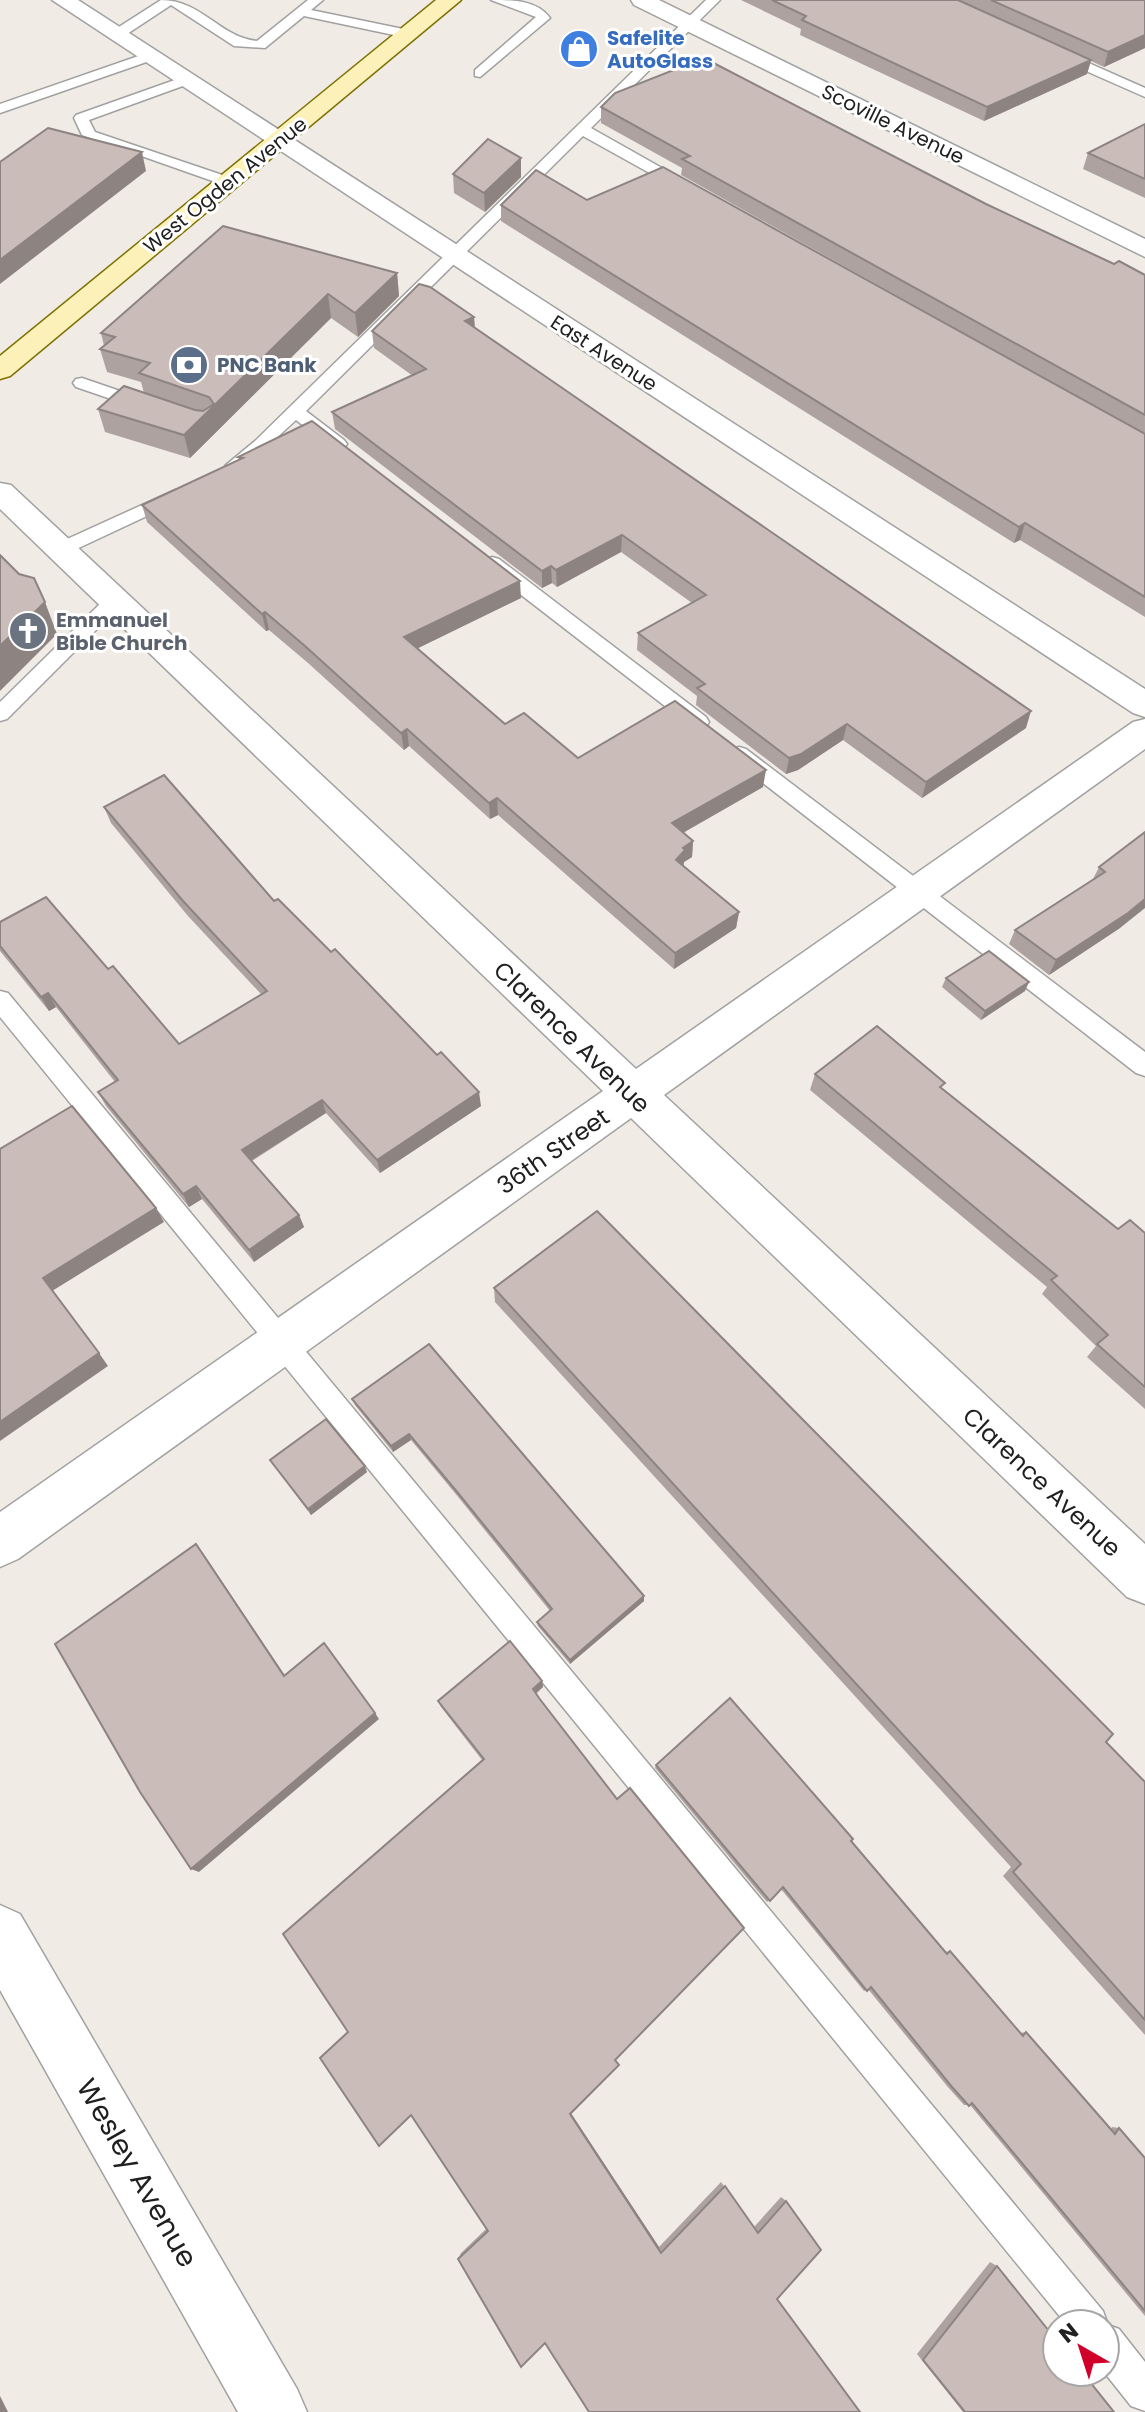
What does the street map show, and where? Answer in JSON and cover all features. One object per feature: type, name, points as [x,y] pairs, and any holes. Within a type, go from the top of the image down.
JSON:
[{"type":"main road","name":"West Ogden Avenue","points":[[0,370],[450,0]]},
{"type":"street","name":"East Avenue","points":[[63,0],[1145,705]]},
{"type":"street","name":"Scoville Avenue","points":[[642,0],[1145,249]]},
{"type":"street","name":"Clarence Avenue","points":[[0,492],[1145,1579]]},
{"type":"street","name":"36th Street","points":[[0,1542],[1145,731]]},
{"type":"street","name":"Wesley Avenue","points":[[0,1934],[274,2412]]},
{"type":"lane","points":[[116,35],[170,0],[249,46],[260,45],[316,0]]},
{"type":"lane","points":[[480,73],[543,18],[538,11],[498,0]]},
{"type":"lane","points":[[213,478],[241,465],[713,0]]},
{"type":"lane","points":[[301,12],[408,34]]},
{"type":"lane","points":[[1048,49],[1145,93]]},
{"type":"lane","points":[[0,109],[150,56]]},
{"type":"lane","points":[[186,80],[81,118],[89,135],[229,182]]},
{"type":"lane","points":[[582,129],[705,198]]},
{"type":"lane","points":[[82,383],[165,412]]},
{"type":"lane","points":[[295,411],[357,459]]},
{"type":"lane","points":[[61,549],[185,491]]},
{"type":"lane","points":[[470,546],[1145,1066]]},
{"type":"lane","points":[[0,714],[115,600]]},
{"type":"lane","points":[[0,1000],[1077,2308]]},
{"type":"lane","points":[[1121,2363],[1145,2392]]},
{"type":"building","points":[[772,0],[958,0],[1091,60],[987,107],[802,20],[806,16]]},
{"type":"building","points":[[991,0],[1145,0],[1145,35],[1108,52]]},
{"type":"building","points":[[704,58],[986,204],[1114,264],[1119,261],[1145,275],[1145,415],[682,159],[690,156],[601,107],[615,93]]},
{"type":"building","points":[[1145,124],[1145,179],[1088,153]]},
{"type":"building","points":[[48,128],[142,152],[0,260],[0,162]]},
{"type":"building","points":[[488,139],[521,158],[484,193],[453,174]]},
{"type":"building","points":[[663,167],[1145,434],[1145,597],[1025,523],[1019,527],[501,205],[536,170],[587,200]]},
{"type":"building","points":[[223,226],[397,273],[355,313],[328,294],[184,435],[98,409],[124,386],[195,410],[203,411],[214,404],[209,397],[139,373],[150,363],[100,349],[115,337],[101,333]]},
{"type":"building","points":[[419,284],[430,287],[474,317],[465,321],[1031,711],[926,782],[847,724],[801,754],[789,758],[697,688],[705,684],[638,633],[706,595],[622,535],[556,570],[551,566],[542,571],[332,412],[426,369],[372,331]]},
{"type":"building","points":[[312,421],[520,581],[404,637],[505,724],[524,713],[578,758],[675,701],[766,770],[672,823],[693,841],[683,848],[685,850],[676,860],[739,912],[675,953],[497,798],[489,803],[407,729],[401,733],[305,646],[265,612],[262,614],[142,505],[243,458],[238,457]]},
{"type":"building","points":[[0,555],[19,574],[34,578],[45,602],[0,646]]},
{"type":"building","points":[[164,775],[274,901],[278,899],[331,952],[335,949],[437,1055],[441,1052],[479,1092],[377,1160],[322,1100],[242,1150],[299,1215],[249,1250],[196,1186],[183,1194],[98,1092],[118,1080],[48,993],[41,997],[0,946],[0,922],[46,897],[108,969],[113,966],[179,1044],[267,991],[183,901],[104,807]]},
{"type":"building","points":[[1145,832],[1145,899],[1128,913],[1056,960],[1015,930],[1105,872],[1099,867]]},
{"type":"building","points":[[989,951],[1029,982],[985,1011],[946,978]]},
{"type":"building","points":[[877,1026],[945,1083],[940,1087],[1118,1229],[1130,1220],[1145,1233],[1145,1387],[1097,1344],[1108,1335],[1051,1280],[1057,1276],[815,1074]]},
{"type":"building","points":[[72,1106],[156,1208],[43,1278],[99,1353],[0,1422],[0,1149]]},
{"type":"building","points":[[597,1211],[1113,1734],[1106,1742],[1145,1782],[1145,2020],[1013,1872],[1021,1864],[494,1288]]},
{"type":"building","points":[[429,1344],[644,1596],[570,1660],[537,1622],[552,1609],[409,1434],[391,1446],[352,1399]]},
{"type":"building","points":[[326,1419],[365,1466],[308,1509],[270,1460]]},
{"type":"building","points":[[196,1544],[284,1676],[324,1643],[375,1713],[191,1869],[140,1792],[55,1644]]},
{"type":"building","points":[[510,1641],[542,1681],[533,1689],[539,1698],[617,1799],[630,1788],[744,1928],[615,2060],[619,2065],[570,2114],[661,2253],[725,2186],[758,2233],[786,2201],[821,2250],[777,2299],[860,2412],[589,2412],[545,2343],[521,2367],[458,2259],[488,2231],[411,2115],[379,2146],[320,2058],[348,2032],[283,1934],[484,1759],[438,1701]]},
{"type":"building","points":[[730,1698],[853,1839],[851,1841],[947,1954],[950,1951],[1023,2036],[1026,2032],[1115,2134],[1119,2128],[1145,2158],[1145,2311],[972,2103],[969,2106],[952,2087],[871,1987],[867,1991],[783,1887],[770,1901],[656,1765]]},
{"type":"building","points":[[997,2266],[1041,2321],[1041,2388],[1095,2388],[1114,2412],[965,2412],[923,2360]]},
{"type":"place","name":"Safelite AutoGlass","points":[[579,49]]},
{"type":"place","name":"PNC Bank","points":[[189,365]]},
{"type":"place","name":"Emmanuel Bible Church","points":[[28,631]]}]
